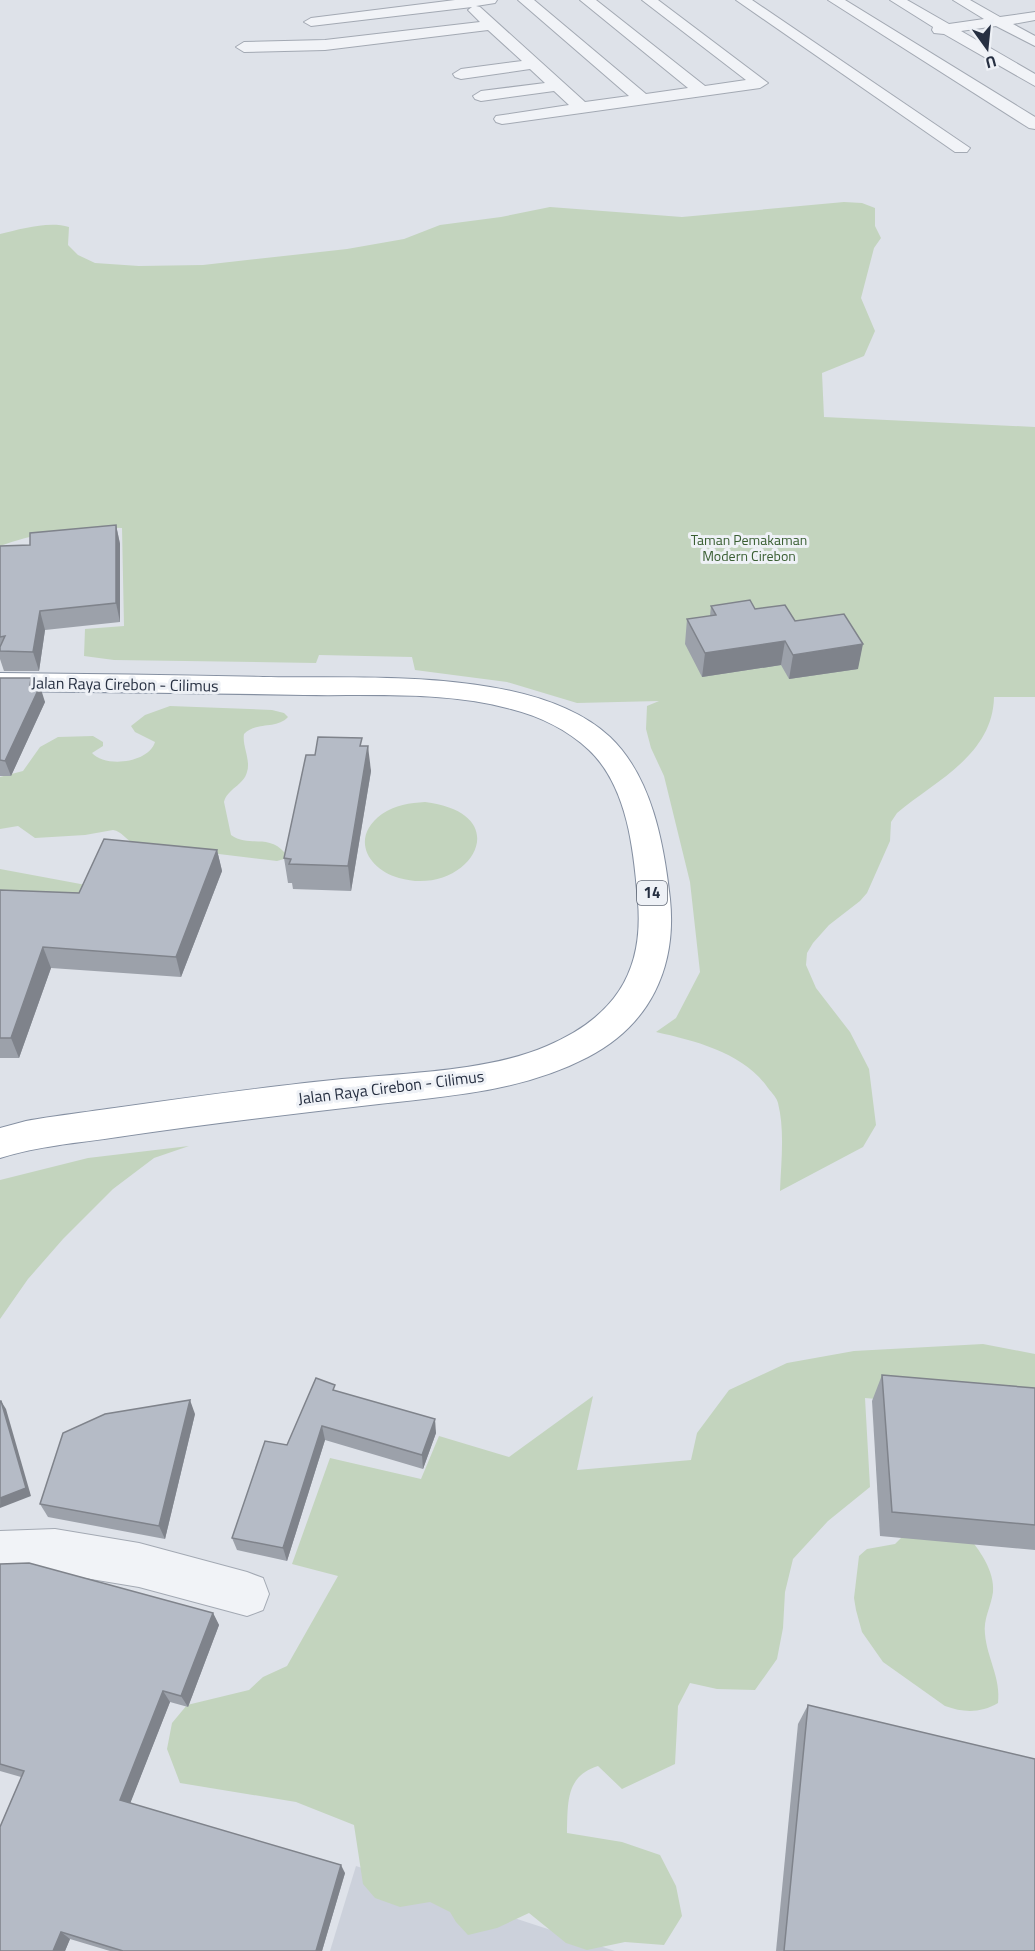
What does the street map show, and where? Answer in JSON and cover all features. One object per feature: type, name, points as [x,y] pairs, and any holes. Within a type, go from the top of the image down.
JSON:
[{"type":"highway","name":"Jalan Raya Cirebon - Cilimus","points":[[0,682],[421,689],[499,697],[539,709],[557,716],[599,743],[619,767],[639,818],[656,913],[656,930],[651,963],[641,991],[621,1015],[600,1034],[559,1056],[517,1069],[467,1080],[227,1106],[37,1134],[0,1143]]},
{"type":"street","points":[[273,47],[301,27],[355,16],[489,0]]},
{"type":"street","points":[[525,0],[642,99]]},
{"type":"street","points":[[587,0],[701,91]]},
{"type":"street","points":[[502,119],[760,83],[649,0]]},
{"type":"street","points":[[743,0],[961,148]]},
{"type":"street","points":[[835,0],[1035,124]]},
{"type":"street","points":[[897,0],[1035,81]]},
{"type":"street","points":[[960,0],[1035,42]]},
{"type":"street","points":[[467,3],[582,108]]},
{"type":"street","points":[[412,9],[435,32]]},
{"type":"street","points":[[892,36],[998,21],[1033,9]]},
{"type":"street","points":[[355,16],[375,39]]},
{"type":"street","points":[[244,47],[316,46],[491,25]]},
{"type":"street","points":[[301,27],[316,46]]},
{"type":"street","points":[[489,47],[512,44]]},
{"type":"street","points":[[460,74],[534,64]]},
{"type":"street","points":[[481,96],[558,86]]},
{"type":"street","points":[[0,1553],[55,1551],[139,1565],[247,1594]]},
{"type":"shaded area","points":[[356,1866],[615,1951],[330,1951]]},
{"type":"green space","name":"Taman Pemakaman Modern Cirebon","points":[[844,202],[862,203],[875,208],[875,226],[881,238],[874,248],[861,298],[875,331],[864,356],[822,373],[824,417],[1035,427],[1035,697],[994,697],[991,717],[984,735],[973,751],[944,778],[897,813],[891,822],[890,841],[867,893],[829,925],[807,953],[806,965],[816,988],[850,1032],[869,1069],[876,1125],[863,1147],[780,1191],[782,1147],[777,1099],[758,1076],[733,1057],[703,1044],[656,1032],[676,1018],[700,972],[690,882],[664,776],[651,748],[646,729],[647,706],[659,701],[577,703],[507,682],[415,670],[412,657],[319,655],[316,663],[114,660],[84,656],[85,629],[124,626],[122,528],[60,531],[0,546],[0,234],[35,226],[61,225],[69,227],[68,245],[78,255],[95,263],[139,266],[203,265],[347,249],[404,239],[440,225],[501,217],[550,207],[682,217]]},
{"type":"green space","points":[[170,706],[272,710],[284,713],[288,717],[278,723],[254,728],[244,734],[247,772],[224,802],[231,835],[238,839],[265,842],[279,847],[285,853],[284,859],[277,861],[136,844],[113,830],[85,835],[35,838],[18,826],[0,829],[0,777],[23,771],[40,747],[58,737],[93,736],[103,742],[103,746],[92,753],[98,758],[116,762],[136,759],[151,749],[155,742],[135,732],[131,726],[145,715]]},
{"type":"green space","points":[[425,802],[454,810],[471,822],[477,837],[474,852],[463,866],[446,876],[424,881],[399,878],[388,874],[371,860],[366,851],[367,832],[372,823],[392,808]]},
{"type":"green space","points":[[0,869],[86,885],[90,894],[0,912]]},
{"type":"green space","points":[[189,1146],[154,1158],[113,1189],[63,1239],[28,1279],[0,1319],[0,1180],[88,1158]]},
{"type":"green space","points":[[983,1344],[1035,1354],[1035,1413],[865,1398],[870,1487],[828,1521],[793,1559],[785,1592],[783,1628],[777,1659],[755,1690],[717,1689],[690,1683],[678,1706],[675,1764],[622,1789],[598,1766],[579,1777],[574,1784],[570,1792],[567,1833],[622,1842],[660,1855],[676,1886],[682,1916],[664,1945],[625,1942],[587,1950],[566,1943],[529,1913],[497,1928],[468,1935],[450,1912],[430,1902],[400,1907],[375,1898],[363,1884],[354,1825],[296,1802],[180,1783],[167,1749],[172,1723],[187,1705],[249,1690],[263,1677],[287,1666],[338,1576],[292,1564],[330,1458],[421,1479],[439,1436],[509,1457],[593,1396],[577,1470],[691,1460],[697,1433],[729,1390],[787,1363],[854,1351]]},
{"type":"green space","points":[[908,1531],[966,1534],[989,1568],[993,1592],[985,1623],[985,1634],[998,1685],[998,1703],[985,1709],[972,1711],[945,1706],[883,1662],[862,1632],[854,1598],[859,1556],[867,1549],[895,1544]]},
{"type":"building","points":[[116,525],[116,603],[40,611],[33,652],[0,651],[5,636],[0,637],[0,546],[30,545],[30,533]]},
{"type":"building","points":[[750,600],[755,609],[785,605],[795,621],[844,614],[863,644],[793,655],[785,641],[705,653],[687,619],[716,615],[711,606]]},
{"type":"building","points":[[0,678],[31,678],[30,686],[40,686],[5,761],[0,760]]},
{"type":"building","points":[[318,737],[362,738],[360,746],[368,746],[348,866],[289,864],[291,859],[284,858],[306,755],[315,755]]},
{"type":"building","points":[[104,839],[217,850],[176,957],[43,947],[11,1038],[0,1038],[0,890],[79,893]]},
{"type":"building","points":[[882,1375],[1035,1388],[1035,1525],[892,1512]]},
{"type":"building","points":[[316,1378],[335,1385],[333,1390],[435,1419],[422,1455],[322,1426],[283,1548],[232,1538],[265,1441],[287,1445]]},
{"type":"building","points":[[190,1400],[159,1526],[40,1504],[63,1433],[105,1414]]},
{"type":"building","points":[[0,1401],[26,1488],[0,1498]]},
{"type":"building","points":[[29,1563],[213,1613],[181,1696],[163,1691],[120,1800],[341,1865],[316,1951],[123,1951],[61,1932],[53,1951],[0,1951],[0,1827],[24,1771],[0,1764],[0,1564]]},
{"type":"building","points":[[808,1705],[1035,1759],[1035,1951],[784,1951]]}]
